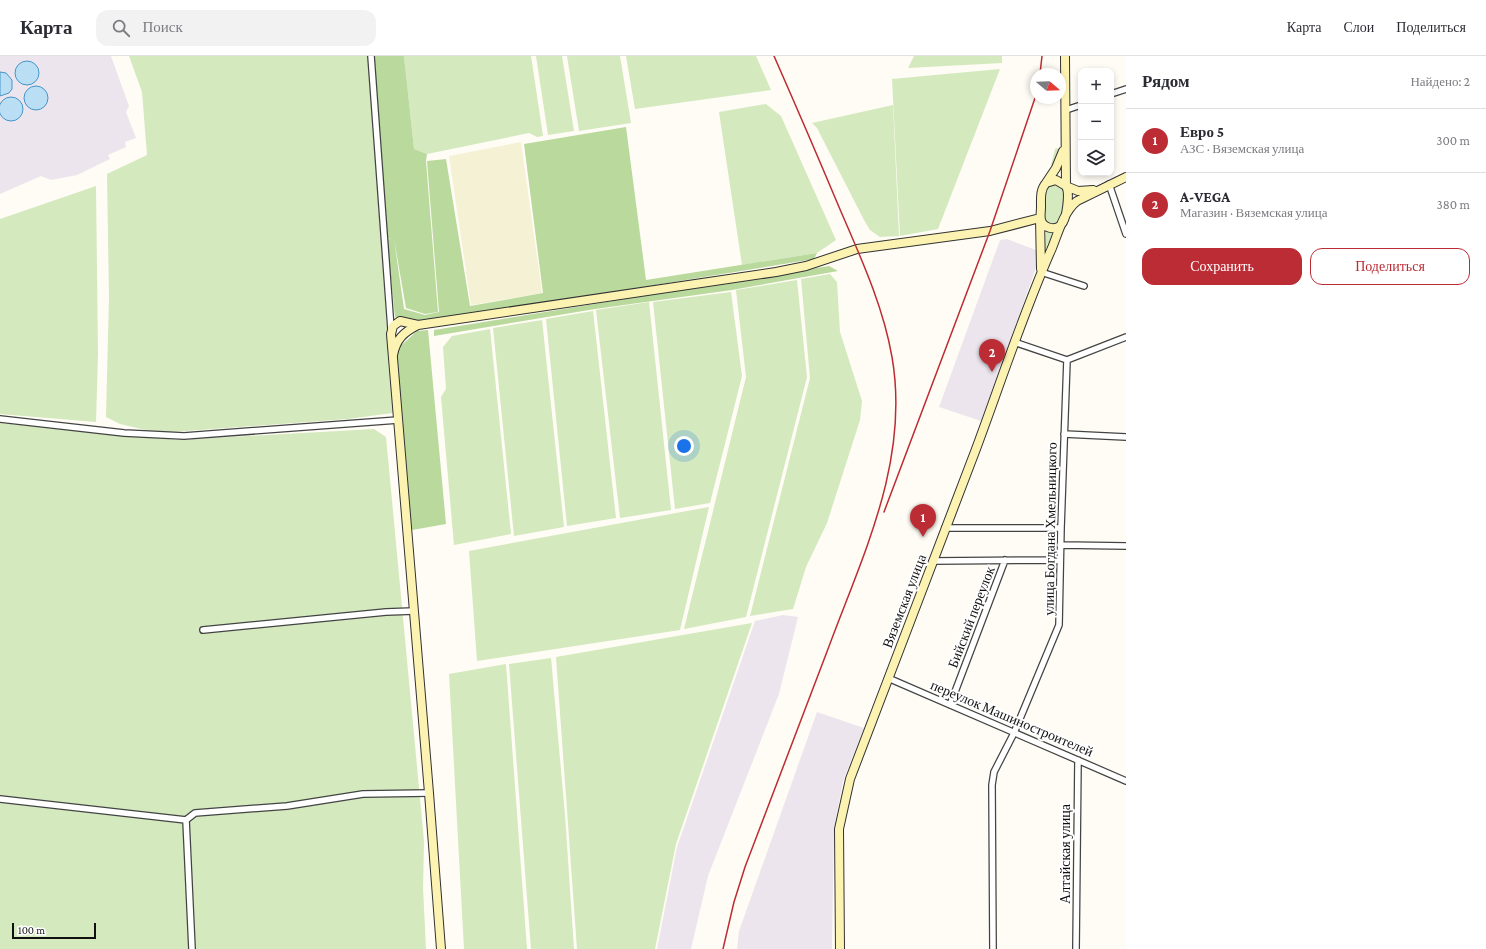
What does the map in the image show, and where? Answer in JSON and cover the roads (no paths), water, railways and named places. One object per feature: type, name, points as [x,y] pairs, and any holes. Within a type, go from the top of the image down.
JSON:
[{"type":"main road","points":[[1064,221],[1069,195],[1066,186],[1065,56]]},
{"type":"main road","points":[[1041,272],[1041,193],[1059,163],[1065,138]]},
{"type":"main road","points":[[1040,218],[1044,225],[1050,228],[1059,227],[1074,203],[1109,184],[1126,177]]},
{"type":"main road","points":[[1045,185],[1056,180],[1072,190],[1084,191],[1109,184]]},
{"type":"main road","points":[[441,949],[430,792],[391,334],[393,326],[400,322],[418,325],[776,272],[806,266],[858,249],[990,230],[1040,218]]},
{"type":"main road","name":"Вяземская улица","points":[[840,949],[839,829],[850,778],[933,561],[1014,342],[1041,272],[1064,221]]},
{"type":"main road","points":[[393,355],[394,345],[400,337],[418,325]]},
{"type":"street","points":[[371,56],[391,334]]},
{"type":"street","points":[[1114,93],[1126,89]]},
{"type":"street","points":[[1066,110],[1078,106]]},
{"type":"street","points":[[1109,184],[1126,234]]},
{"type":"street","points":[[1041,272],[1084,286]]},
{"type":"street","points":[[1014,342],[1067,360],[1126,337]]},
{"type":"street","name":"улица Богдана Хмельницкого","points":[[993,949],[992,785],[994,772],[1014,732],[1059,625],[1060,546],[1067,360]]},
{"type":"street","points":[[0,419],[124,433],[184,436],[398,420]]},
{"type":"street","points":[[1064,434],[1126,437]]},
{"type":"street","points":[[945,528],[1061,528]]},
{"type":"street","points":[[1060,546],[1126,546]]},
{"type":"street","name":"Бийский переулок","points":[[950,705],[1005,560]]},
{"type":"street","points":[[933,561],[1060,560]]},
{"type":"street","points":[[203,630],[386,612],[414,611]]},
{"type":"street","name":"переулок Машиностроителей","points":[[888,678],[1126,781]]},
{"type":"street","name":"Алтайская улица","points":[[1076,949],[1078,760]]},
{"type":"street","points":[[0,799],[186,820],[195,813],[287,806],[363,794],[430,792]]},
{"type":"street","points":[[186,820],[192,949]]},
{"type":"water","points":[[27,61],[32,62],[38,68],[38,78],[32,84],[27,85],[22,84],[16,78],[15,73],[16,68],[22,62]]},
{"type":"water","points":[[0,72],[6,73],[12,80],[12,89],[9,93],[0,96]]},
{"type":"water","points":[[36,86],[41,87],[47,93],[47,103],[41,109],[36,110],[31,109],[25,103],[24,98],[25,93],[31,87]]},
{"type":"water","points":[[11,97],[16,98],[22,104],[22,114],[16,120],[11,121],[6,120],[0,114],[-1,109],[0,104],[6,98]]},
{"type":"railway","points":[[723,949],[734,902],[745,867],[868,542],[880,506],[889,470],[895,433],[896,396],[892,357],[877,300],[863,262],[774,56]]},
{"type":"railway","points":[[1041,68],[1042,56]]},
{"type":"railway","points":[[884,512],[990,231],[1033,104]]},
{"type":"place","name":"A-VEGA","points":[[992,372]]},
{"type":"place","name":"Евро 5","points":[[923,537]]}]
